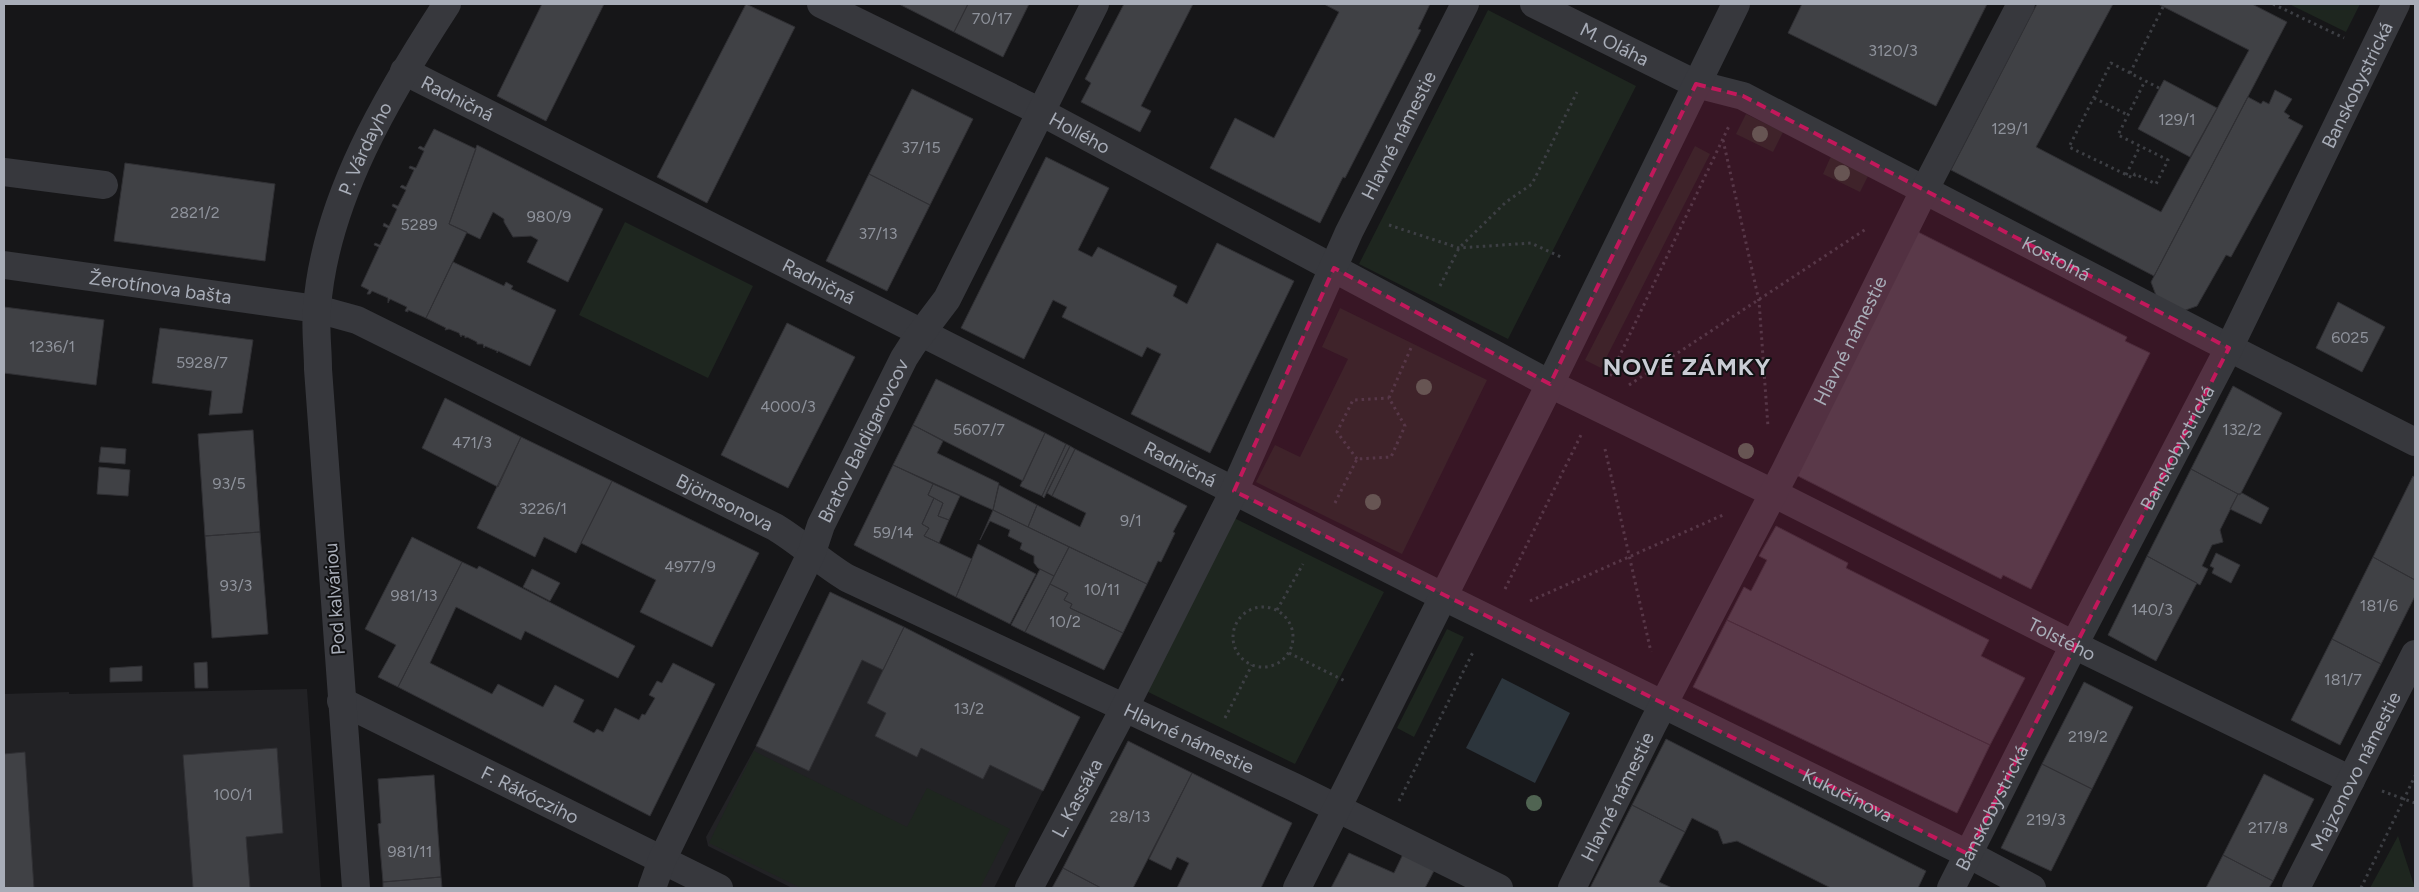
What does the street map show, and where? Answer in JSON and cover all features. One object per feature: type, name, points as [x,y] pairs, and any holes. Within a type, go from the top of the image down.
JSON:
[{"type":"street","name":"P. Várdayho","points":[[317,309],[322,274],[332,232],[345,194],[372,129],[404,70],[447,4]]},
{"type":"street","name":"Hollého","points":[[821,4],[1041,112],[1334,268]]},
{"type":"street","name":"Bratov Baldigarovcov","points":[[652,888],[662,860],[812,552],[821,525],[882,402],[913,344],[947,299],[1095,4]]},
{"type":"street","name":"Hlavné námestie","points":[[1465,4],[1358,215],[1234,491],[1125,707],[1338,808],[1498,888]]},
{"type":"street","name":"M. Oláha","points":[[1534,4],[1696,84]]},
{"type":"street","points":[[1297,888],[1550,384],[1736,4]]},
{"type":"street","name":"Hlavné námestie","points":[[1572,888],[1925,189],[2021,4]]},
{"type":"street","name":"Banskobystrická","points":[[1951,888],[2074,645],[2229,348],[2396,4]]},
{"type":"street","name":"Radničná","points":[[404,70],[1234,491]]},
{"type":"street","name":"Kostolná","points":[[1696,84],[1743,96],[2229,348],[2415,442]]},
{"type":"street","points":[[4,172],[104,185]]},
{"type":"street","name":"Žerotínova bašta","points":[[4,265],[317,309]]},
{"type":"street","points":[[1334,268],[1550,384],[1773,493]]},
{"type":"street","name":"Björnsonova","points":[[317,309],[357,320],[380,330],[775,527],[847,578],[1125,707]]},
{"type":"street","name":"Pod kalváriou","points":[[317,309],[318,369],[356,888]]},
{"type":"street","points":[[1234,491],[1489,620],[1663,705]]},
{"type":"street","name":"Tolstého","points":[[1773,493],[2074,645],[2351,780]]},
{"type":"street","name":"Majzonovo námestie","points":[[2296,888],[2415,654]]},
{"type":"street","name":"F. Rákócziho","points":[[341,701],[719,888]]},
{"type":"street","name":"Kukučínova","points":[[1663,705],[1968,854],[2032,888]]},
{"type":"street","name":"L. Kassáka","points":[[1029,888],[1125,707]]},
{"type":"path","points":[[2273,4],[2281,6],[2351,42]]},
{"type":"path","points":[[2130,73],[2163,6]]},
{"type":"path","points":[[2145,81],[2118,135],[2168,160],[2156,184],[2135,174],[2133,178],[2069,147],[2111,64],[2130,73],[2159,88]]},
{"type":"path","points":[[1384,831],[1595,406],[1743,96]]},
{"type":"path","points":[[2094,98],[2128,115]]},
{"type":"path","points":[[1722,139],[1759,301],[1769,435]]},
{"type":"path","points":[[2126,175],[2140,146]]},
{"type":"path","points":[[1358,215],[1459,248],[1531,243],[1561,257]]},
{"type":"path","points":[[1595,406],[1759,301],[1867,228]]},
{"type":"path","points":[[1357,458],[1336,432],[1352,400],[1389,398]]},
{"type":"path","points":[[1595,406],[1663,705]]},
{"type":"path","points":[[1489,620],[1773,493]]},
{"type":"path","points":[[1257,607],[1267,607],[1285,616],[1293,634],[1288,653],[1273,665],[1263,667],[1252,665],[1238,654],[1234,645],[1235,625],[1240,617],[1257,607]]},
{"type":"path","points":[[1288,653],[1347,682]]},
{"type":"path","points":[[1211,747],[1252,665]]},
{"type":"path","points":[[2361,888],[2415,776]]},
{"type":"highlighted area","points":[[1696,84],[1743,96],[2229,348],[1968,854],[1234,491],[1334,268],[1550,384]]},
{"type":"shaded area","points":[[2289,4],[2360,4],[2346,32]]},
{"type":"shaded area","points":[[1488,10],[1636,86],[1508,339],[1359,264]]},
{"type":"shaded area","points":[[1746,114],[1783,132],[1773,152],[1736,134]]},
{"type":"shaded area","points":[[1695,146],[1710,154],[1601,368],[1585,360]]},
{"type":"shaded area","points":[[1832,154],[1870,172],[1860,192],[1823,174]]},
{"type":"shaded area","points":[[625,222],[753,286],[708,378],[579,315]]},
{"type":"shaded area","points":[[1340,308],[1487,380],[1402,554],[1256,482],[1275,445],[1300,457],[1348,359],[1322,347]]},
{"type":"shaded area","points":[[1228,515],[1384,592],[1295,764],[1140,688]]},
{"type":"shaded area","points":[[830,592],[1001,675],[1080,717],[994,888],[792,888],[708,846],[706,837],[756,746]]},
{"type":"shaded area","points":[[1447,629],[1464,637],[1414,737],[1397,728]]},
{"type":"shaded area","points":[[1502,678],[1570,713],[1535,783],[1466,748]]},
{"type":"shaded area","points":[[307,689],[321,888],[4,888],[4,694]]},
{"type":"shaded area","points":[[754,751],[907,827],[927,788],[1010,829],[980,888],[801,888],[709,843]]},
{"type":"shaded area","points":[[2398,836],[2415,888],[2370,888]]},
{"type":"building","points":[[542,4],[604,4],[546,121],[497,96]]},
{"type":"building","points":[[746,4],[795,27],[707,203],[657,177]]},
{"type":"building","points":[[899,4],[968,4],[954,32]]},
{"type":"building","points":[[968,4],[1029,4],[1003,57],[954,32]]},
{"type":"building","points":[[1124,4],[1193,4],[1141,106],[1151,111],[1140,132],[1081,102],[1091,83],[1085,79]]},
{"type":"building","points":[[1324,4],[1430,4],[1418,29],[1421,30],[1320,223],[1210,168],[1235,118],[1274,138],[1339,12]]},
{"type":"building","points":[[1802,4],[1987,4],[1936,106],[1788,33]]},
{"type":"building","points":[[2037,4],[2113,4],[2036,147],[2161,212],[2249,50],[2158,4],[2252,4],[2287,22],[2154,276],[1951,170]]},
{"type":"building","points":[[2164,80],[2217,108],[2190,157],[2138,129]]},
{"type":"building","points":[[912,89],[973,119],[930,205],[869,174]]},
{"type":"building","points":[[2275,90],[2292,99],[2284,112],[2290,116],[2288,118],[2303,126],[2231,257],[2226,255],[2197,306],[2180,312],[2157,298],[2151,282],[2248,97],[2261,104],[2263,101],[2269,104]]},
{"type":"building","points":[[434,129],[476,149],[449,224],[467,232],[426,318],[408,310],[408,312],[405,311],[407,307],[390,299],[388,303],[388,298],[372,291],[370,294],[367,294],[369,290],[361,286],[379,247],[374,245],[375,243],[380,245],[388,228],[383,226],[384,223],[389,226],[397,209],[392,206],[393,204],[398,206],[406,190],[400,187],[402,185],[406,187],[414,170],[409,168],[410,166],[416,168],[424,151],[418,148],[420,146],[424,148]]},
{"type":"building","points":[[477,145],[603,209],[568,282],[527,262],[538,240],[531,236],[513,237],[504,219],[493,212],[480,239],[449,224]]},
{"type":"building","points":[[1046,157],[1109,188],[1078,250],[1092,257],[1098,247],[1177,286],[1173,296],[1187,304],[1217,243],[1294,281],[1210,453],[1131,414],[1161,354],[1147,347],[1142,357],[1062,317],[1067,307],[1053,300],[1024,359],[961,328]]},
{"type":"building","points":[[125,163],[275,184],[265,261],[114,241]]},
{"type":"building","points":[[869,174],[930,205],[887,291],[826,261]]},
{"type":"building","points":[[1918,232],[2127,337],[2125,341],[2150,353],[2031,589],[2003,575],[2001,579],[1796,475]]},
{"type":"building","points":[[453,262],[504,286],[506,282],[513,286],[511,289],[556,310],[530,366],[498,351],[497,353],[497,351],[485,346],[484,348],[483,344],[477,344],[477,342],[462,335],[461,337],[459,333],[449,329],[445,330],[446,328],[426,318]]},
{"type":"building","points":[[2338,302],[2385,327],[2362,372],[2316,348]]},
{"type":"building","points":[[4,307],[104,320],[96,385],[4,373]]},
{"type":"building","points":[[787,323],[855,357],[788,488],[721,455]]},
{"type":"building","points":[[160,328],[253,340],[242,413],[209,415],[212,391],[152,383]]},
{"type":"building","points":[[936,379],[1045,433],[1023,481],[913,425]]},
{"type":"building","points":[[2233,386],[2282,413],[2240,495],[2191,469]]},
{"type":"building","points":[[445,398],[521,437],[498,487],[422,448]]},
{"type":"building","points":[[913,425],[943,441],[937,453],[999,483],[993,510],[893,465]]},
{"type":"building","points":[[253,430],[260,532],[205,536],[198,434]]},
{"type":"building","points":[[1045,433],[1066,444],[1042,496],[1020,486]]},
{"type":"building","points":[[521,437],[612,481],[576,553],[544,537],[535,557],[477,528]]},
{"type":"building","points":[[1066,444],[1070,446],[1044,498],[1042,496]]},
{"type":"building","points":[[1070,446],[1075,449],[1052,496],[1047,493]]},
{"type":"building","points":[[101,447],[126,449],[125,464],[99,462]]},
{"type":"building","points":[[1075,449],[1187,506],[1173,532],[1175,533],[1161,562],[1158,561],[1147,584],[1028,527],[1037,505],[1080,527],[1086,513],[1052,496]]},
{"type":"building","points":[[893,465],[933,484],[928,495],[934,498],[922,524],[929,528],[924,536],[972,559],[956,597],[854,545]]},
{"type":"building","points":[[99,467],[130,470],[128,496],[97,494]]},
{"type":"building","points":[[2191,469],[2238,494],[2220,530],[2223,542],[2212,545],[2202,566],[2208,569],[2200,585],[2147,556]]},
{"type":"building","points":[[2413,476],[2415,477],[2415,580],[2373,557]]},
{"type":"building","points":[[612,481],[759,553],[712,647],[640,612],[656,580],[581,543]]},
{"type":"building","points":[[933,484],[960,496],[949,520],[938,516],[943,503],[928,495]]},
{"type":"building","points":[[999,485],[1037,505],[1028,527],[993,510]]},
{"type":"building","points":[[2242,493],[2269,508],[2261,524],[2230,509],[2238,494]]},
{"type":"building","points":[[934,498],[943,503],[938,516],[949,520],[939,543],[924,536],[929,528],[922,524]]},
{"type":"building","points":[[993,510],[1069,547],[1054,576],[1038,568],[1034,563],[1034,556],[1020,549],[1022,543],[1008,536],[1010,530],[990,521],[980,540]]},
{"type":"building","points":[[1776,526],[1848,563],[1846,568],[1989,640],[1981,656],[2025,678],[1990,745],[1727,620],[1744,587],[1751,591],[1767,560],[1759,556]]},
{"type":"building","points":[[260,532],[268,634],[212,638],[205,536]]},
{"type":"building","points":[[412,537],[462,562],[398,687],[378,677],[396,645],[365,629]]},
{"type":"building","points":[[978,544],[1036,574],[1010,624],[956,597]]},
{"type":"building","points":[[1069,547],[1147,584],[1123,633],[1070,608],[1072,604],[1064,600],[1068,593],[1050,584]]},
{"type":"building","points":[[2216,553],[2240,565],[2231,583],[2212,573],[2214,568],[2210,566]]},
{"type":"building","points":[[2147,556],[2197,583],[2156,661],[2108,635]]},
{"type":"building","points":[[2373,557],[2415,580],[2415,596],[2381,664],[2332,639]]},
{"type":"building","points":[[462,562],[477,569],[479,566],[635,646],[618,678],[525,631],[521,640],[456,607],[430,663],[492,694],[498,684],[543,707],[555,685],[584,700],[573,722],[594,733],[597,729],[603,732],[615,708],[639,720],[642,714],[645,715],[655,698],[649,695],[657,681],[662,683],[673,663],[715,684],[650,816],[398,687]]},
{"type":"building","points":[[532,569],[560,583],[550,601],[523,587]]},
{"type":"building","points":[[1040,569],[1054,576],[1025,632],[1011,625]]},
{"type":"building","points":[[1050,584],[1068,593],[1064,600],[1072,604],[1070,608],[1123,633],[1104,670],[1025,632]]},
{"type":"building","points":[[830,592],[904,627],[883,670],[862,660],[809,771],[756,746]]},
{"type":"building","points":[[1727,620],[1990,745],[1957,813],[1693,687]]},
{"type":"building","points":[[904,627],[1080,717],[1043,791],[990,765],[983,779],[921,748],[917,757],[875,736],[886,713],[867,703]]},
{"type":"building","points":[[2332,639],[2381,664],[2340,745],[2291,720]]},
{"type":"building","points":[[207,662],[208,688],[195,688],[194,663]]},
{"type":"building","points":[[142,666],[142,681],[110,682],[110,668]]},
{"type":"building","points":[[2084,682],[2133,707],[2092,789],[2042,764]]},
{"type":"building","points":[[1666,739],[1926,871],[1918,888],[1831,888],[1737,841],[1723,844],[1718,831],[1692,818],[1685,832],[1632,805]]},
{"type":"building","points":[[1128,741],[1192,773],[1133,888],[1101,888],[1063,868]]},
{"type":"building","points":[[277,748],[283,833],[246,837],[250,888],[193,888],[183,755]]},
{"type":"building","points":[[25,752],[34,888],[4,888],[4,754]]},
{"type":"building","points":[[2042,764],[2092,789],[2051,871],[2001,848]]},
{"type":"building","points":[[1192,773],[1292,823],[1261,888],[1177,888],[1189,863],[1177,857],[1171,870],[1149,859]]},
{"type":"building","points":[[2264,774],[2314,799],[2273,881],[2223,855]]},
{"type":"building","points":[[434,775],[441,877],[383,882],[378,824],[381,823],[378,779]]},
{"type":"building","points":[[1632,805],[1685,832],[1659,882],[1672,888],[1590,888]]},
{"type":"building","points":[[1404,852],[1436,867],[1425,888],[1331,888],[1349,853],[1394,873]]},
{"type":"building","points":[[2223,855],[2273,881],[2269,888],[2206,888]]},
{"type":"building","points":[[1063,868],[1101,888],[1052,888]]},
{"type":"building","points":[[441,877],[442,888],[383,888],[383,882]]},
{"type":"district","name":"NOVÉ ZÁMKY","points":[[1687,367]]}]
